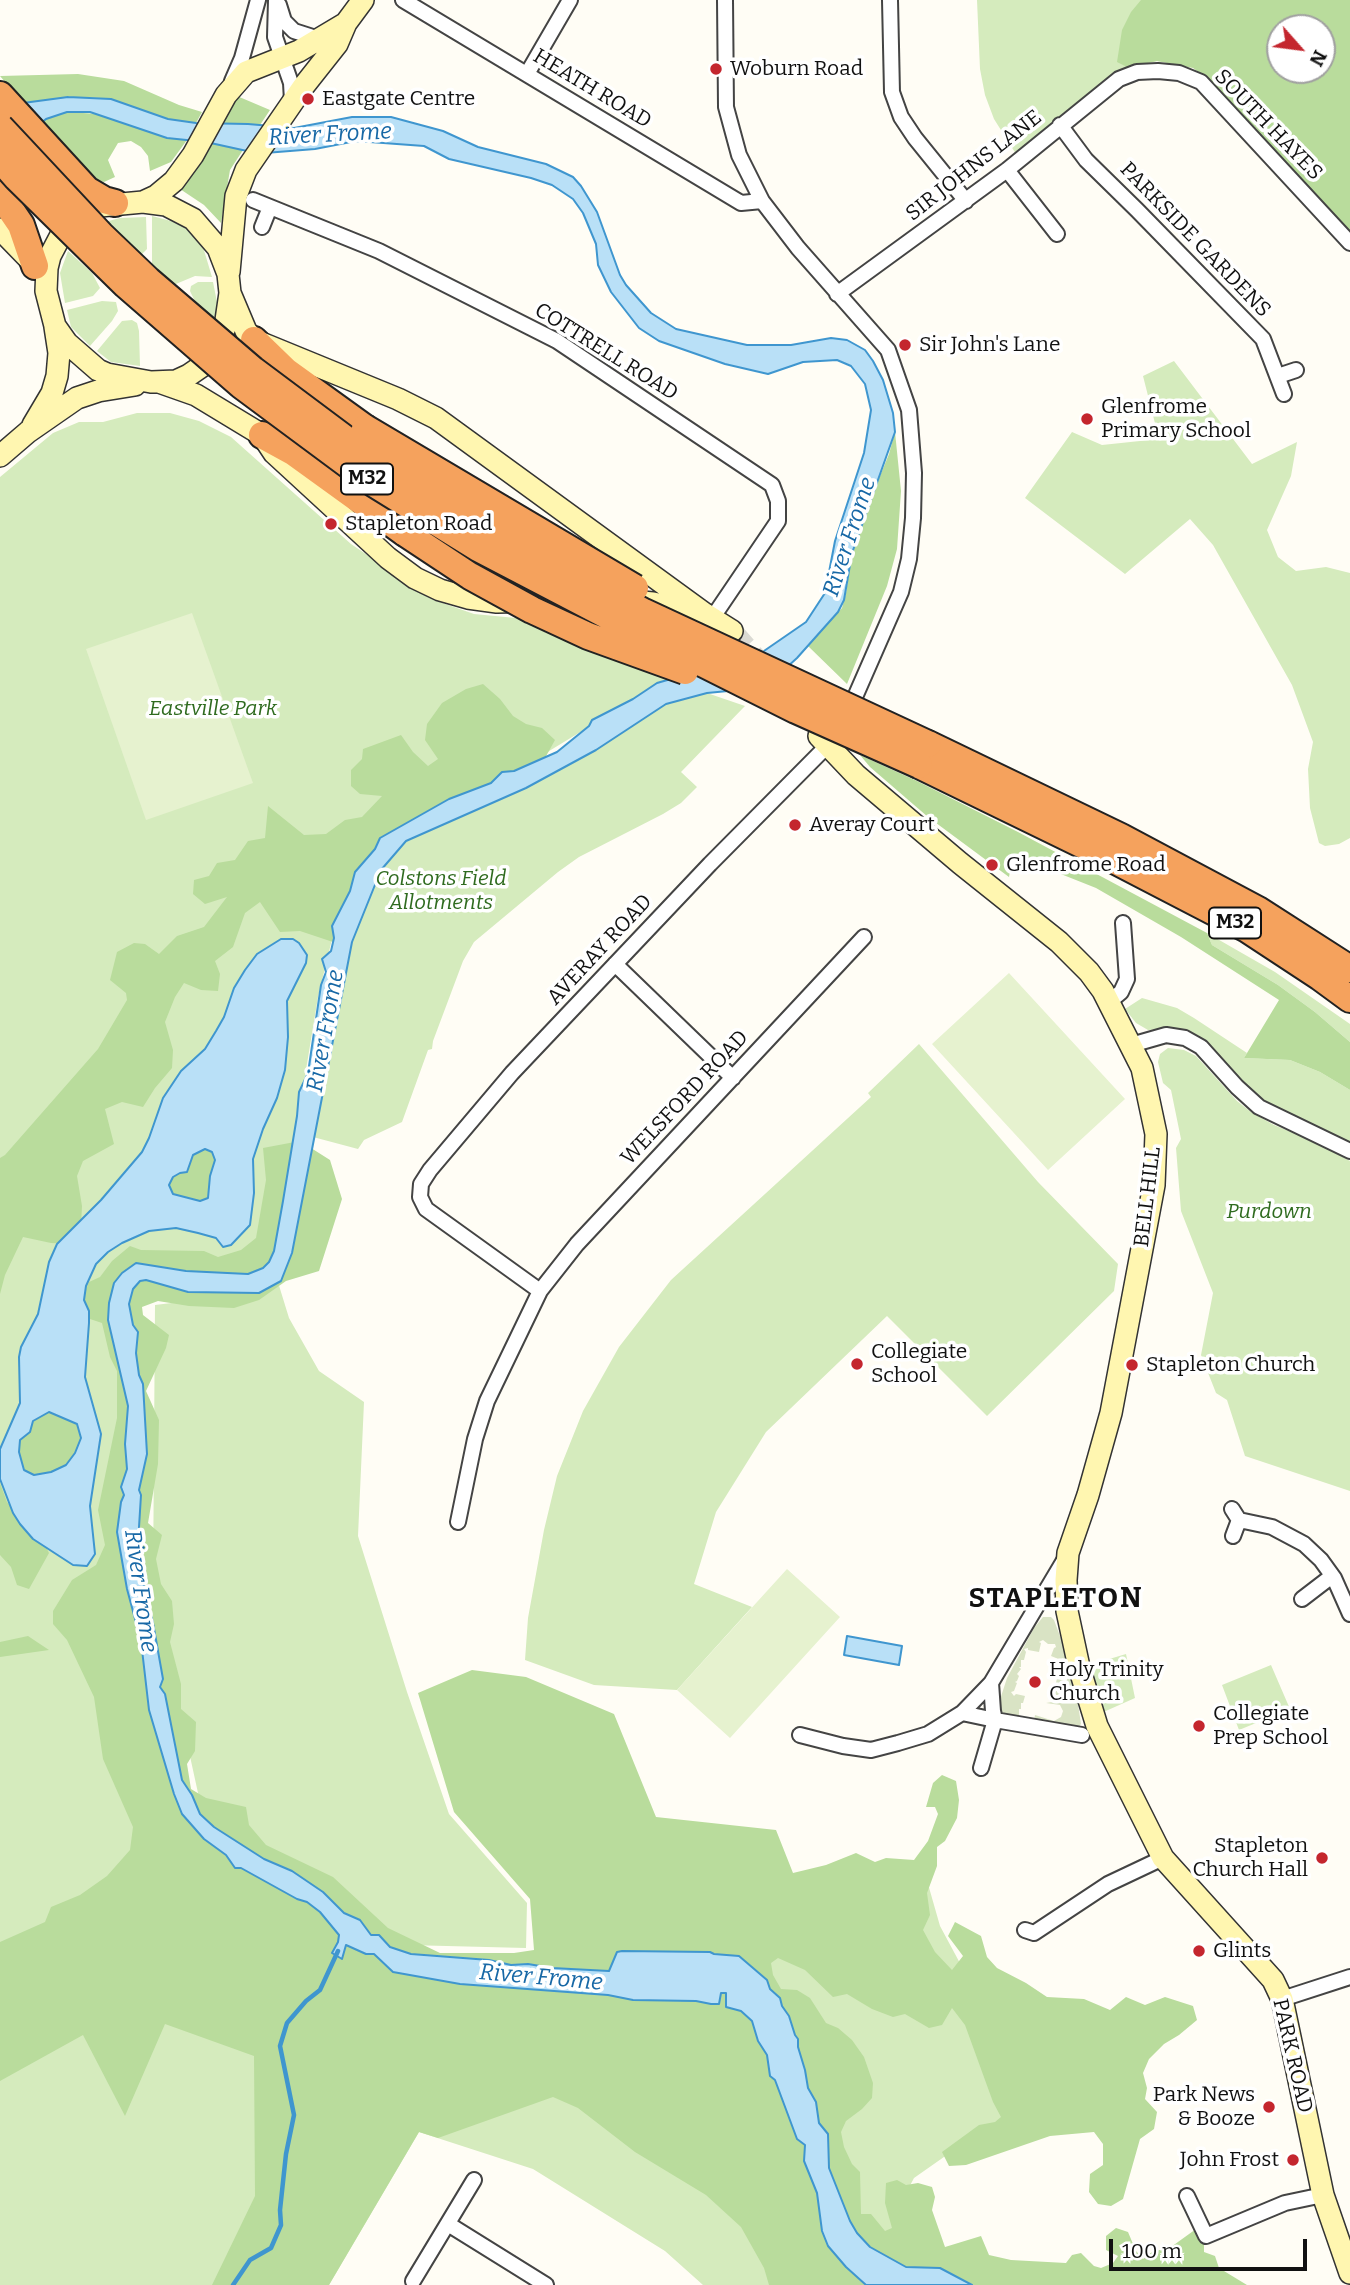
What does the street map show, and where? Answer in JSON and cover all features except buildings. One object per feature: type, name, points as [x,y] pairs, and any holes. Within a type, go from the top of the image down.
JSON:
[{"type":"highway","points":[[0,95],[88,190],[115,203]]},
{"type":"highway","name":"M32","points":[[0,127],[101,235],[148,280],[253,370],[380,465],[489,531],[802,698]]},
{"type":"highway","name":"M32","points":[[0,159],[126,285],[241,385],[373,483],[490,554],[614,619],[802,698],[923,755],[1121,836],[1258,909],[1350,969]]},
{"type":"highway","points":[[2,197],[21,225],[35,266]]},
{"type":"highway","name":"M32","points":[[254,340],[286,371],[365,428],[605,571],[802,698]]},
{"type":"highway","name":"M32","points":[[262,435],[293,452],[470,576],[532,610],[577,631],[802,698]]},
{"type":"highway","name":"M32","points":[[923,755],[1112,859],[1247,929],[1350,999]]},
{"type":"main road","points":[[0,456],[28,432],[87,394],[176,381],[189,375],[212,355],[225,327],[236,196],[241,180],[286,110],[337,44],[346,23],[363,0]]},
{"type":"main road","points":[[143,202],[156,197],[174,181],[193,155],[223,101],[246,72],[299,51],[346,23]]},
{"type":"main road","points":[[46,291],[47,268],[61,235],[87,212],[115,203],[166,205],[193,219],[218,248],[242,324],[254,340],[398,399],[436,418],[732,631]]},
{"type":"main road","points":[[0,229],[35,266],[46,291],[59,353],[57,376],[41,413],[28,432]]},
{"type":"main road","points":[[55,326],[67,343],[98,370],[155,382],[204,399],[262,435],[274,453],[388,558],[415,578],[440,590],[497,602],[604,598],[653,603],[709,616]]},
{"type":"main road","points":[[604,539],[615,556],[616,565],[616,573],[604,598]]},
{"type":"main road","name":"BELL HILL","points":[[826,744],[856,775],[1059,942],[1089,972],[1131,1045],[1145,1079],[1156,1134],[1154,1185],[1111,1413],[1068,1553],[1067,1600]]},
{"type":"main road","name":"PARK ROAD","points":[[1067,1600],[1072,1640],[1093,1717],[1107,1750],[1163,1858],[1273,1980],[1282,2000],[1323,2194],[1350,2273]]},
{"type":"street","points":[[223,101],[242,58],[258,0]]},
{"type":"street","points":[[277,0],[284,21],[295,31],[319,39]]},
{"type":"street","points":[[277,0],[274,27],[281,58],[291,83],[286,110]]},
{"type":"street","name":"HEATH ROAD","points":[[403,0],[741,203],[762,201]]},
{"type":"street","points":[[527,74],[570,0]]},
{"type":"street","points":[[725,0],[726,107],[739,155],[762,201],[798,248],[888,350],[909,410],[914,473],[913,518],[909,559],[901,592],[826,744]]},
{"type":"street","points":[[890,0],[891,92],[901,117],[915,138],[966,201]]},
{"type":"street","name":"SIR JOHNS LANE","points":[[837,294],[1007,170],[1119,79],[1137,72]]},
{"type":"street","name":"SOUTH HAYES","points":[[1137,72],[1179,73],[1201,82],[1350,243]]},
{"type":"street","name":"PARKSIDE GARDENS","points":[[1060,125],[1086,160],[1263,339],[1284,394]]},
{"type":"street","points":[[1007,170],[1057,234]]},
{"type":"street","name":"COTTRELL ROAD","points":[[253,200],[379,251],[557,341],[772,485],[778,501],[778,521],[709,616]]},
{"type":"street","points":[[262,227],[270,207]]},
{"type":"street","points":[[1278,376],[1296,370]]},
{"type":"street","name":"AVERAY ROAD","points":[[540,1291],[436,1218],[426,1209],[420,1197],[421,1184],[512,1073],[826,744]]},
{"type":"street","points":[[1108,1002],[1123,989],[1127,979],[1121,970],[1123,923]]},
{"type":"street","name":"WELSFORD ROAD","points":[[458,1522],[475,1439],[486,1401],[540,1291],[577,1244],[864,937]]},
{"type":"street","points":[[615,964],[733,1078]]},
{"type":"street","points":[[1131,1045],[1166,1035],[1185,1038],[1201,1047],[1259,1107],[1350,1151]]},
{"type":"street","points":[[1233,1536],[1235,1515],[1272,1527],[1294,1538],[1321,1560],[1332,1576],[1350,1614]]},
{"type":"street","points":[[800,1735],[843,1746],[871,1749],[928,1734],[962,1713],[991,1683],[1068,1553]]},
{"type":"street","points":[[1302,1599],[1332,1576]]},
{"type":"street","points":[[1036,1605],[1050,1600],[1067,1600]]},
{"type":"street","points":[[981,1768],[995,1720],[991,1683]]},
{"type":"street","points":[[962,1713],[1082,1735]]},
{"type":"street","points":[[1025,1930],[1034,1933],[1108,1884],[1163,1858]]},
{"type":"street","points":[[1282,2000],[1350,1977]]},
{"type":"street","points":[[413,2281],[474,2180]]},
{"type":"street","points":[[1187,2196],[1206,2235],[1285,2203],[1323,2194]]},
{"type":"street","points":[[447,2224],[546,2285]]},
{"type":"green space","points":[[977,0],[1273,0],[1177,64],[1157,61],[1122,70],[1016,154],[994,119],[985,95],[980,69]]},
{"type":"green space","points":[[1141,0],[1350,0],[1350,232],[1210,81],[1193,68],[1157,61],[1127,67],[1117,62],[1122,30]]},
{"type":"green space","points":[[78,74],[124,81],[202,112],[196,123],[168,119],[101,98],[68,97],[23,103],[0,76]]},
{"type":"green space","points":[[237,96],[270,110],[260,125],[222,123]]},
{"type":"green space","points":[[67,112],[99,114],[167,138],[187,140],[171,162],[150,171],[148,156],[141,147],[131,141],[118,143],[108,160],[115,177],[104,182],[94,179],[41,123]]},
{"type":"green space","points":[[211,143],[243,150],[230,170],[221,223],[204,205],[180,189]]},
{"type":"green space","points":[[152,216],[190,230],[203,247],[212,277],[195,276],[152,294]]},
{"type":"green space","points":[[146,217],[147,249],[141,255],[101,223],[120,218]]},
{"type":"green space","points":[[68,251],[92,273],[100,288],[93,296],[65,303],[60,273]]},
{"type":"green space","points":[[198,282],[213,282],[217,302],[215,321],[201,314],[190,291],[191,286]]},
{"type":"green space","points":[[102,301],[116,302],[118,311],[90,346],[71,327],[67,310]]},
{"type":"green space","points":[[132,320],[137,323],[139,331],[140,366],[111,362],[97,351],[122,321]]},
{"type":"green space","points":[[1174,361],[1252,464],[1297,442],[1291,476],[1267,530],[1278,557],[1296,571],[1326,567],[1350,573],[1350,838],[1339,844],[1325,846],[1319,843],[1310,808],[1308,769],[1313,742],[1292,685],[1213,545],[1190,519],[1125,574],[1025,498],[1072,432],[1102,445],[1159,439],[1143,376]]},
{"type":"green space","name":"Eastville Park","points":[[137,413],[170,413],[199,421],[231,437],[351,544],[434,600],[474,614],[516,618],[674,675],[536,759],[402,825],[334,931],[318,997],[288,1179],[272,1254],[162,1261],[118,1358],[173,1804],[403,1976],[737,1963],[924,1870],[940,1926],[969,1980],[1106,2083],[971,2138],[914,2178],[905,2195],[929,2285],[703,2285],[665,2251],[533,2169],[419,2132],[329,2285],[0,2285],[0,477],[53,433],[79,422],[103,422]]},
{"type":"green space","points":[[895,432],[901,491],[897,549],[887,586],[847,684],[808,646],[842,608],[852,553]]},
{"type":"green space","points":[[192,613],[253,783],[146,820],[86,649]]},
{"type":"green space","points":[[483,684],[500,699],[513,716],[526,724],[542,728],[555,740],[545,758],[403,833],[336,943],[300,931],[280,932],[260,902],[245,913],[233,947],[215,961],[220,974],[218,991],[201,990],[184,983],[175,997],[165,1022],[173,1050],[172,1068],[143,1107],[122,1102],[105,1109],[114,1144],[83,1161],[77,1176],[82,1206],[81,1225],[69,1244],[23,1237],[5,1275],[0,1294],[0,1158],[98,1049],[127,1000],[126,993],[110,980],[117,952],[134,943],[145,944],[159,954],[177,936],[204,927],[227,897],[205,904],[193,894],[194,880],[209,876],[217,863],[235,860],[248,841],[265,838],[268,806],[304,835],[326,834],[345,820],[362,817],[382,796],[360,794],[351,786],[351,770],[362,759],[363,749],[401,735],[413,752],[428,766],[438,759],[425,740],[427,724],[442,703],[466,689]]},
{"type":"green space","name":"Colstons Field Allotments","points":[[707,693],[745,706],[681,772],[697,787],[681,803],[663,814],[579,857],[474,942],[463,961],[432,1049],[428,1050],[402,1122],[364,1140],[358,1149],[313,1137],[352,942],[381,870],[395,851],[406,841],[526,788],[596,750],[666,704]]},
{"type":"green space","points":[[860,755],[1018,832],[1207,933],[1212,945],[1278,985],[1350,1042],[1350,1090],[1320,1072],[1290,1060],[1244,1058],[1279,1000],[1181,937],[1096,888],[1013,855],[1009,877],[928,817],[870,767]]},
{"type":"green space","points":[[1207,933],[1275,972],[1350,1024],[1350,1042],[1278,985],[1212,945]]},
{"type":"green space","points":[[1009,973],[1125,1099],[1048,1170],[932,1044]]},
{"type":"green space","points":[[1142,998],[1177,1008],[1194,1018],[1247,1053],[1244,1058],[1290,1060],[1320,1072],[1350,1090],[1350,1143],[1260,1100],[1202,1043],[1165,1029],[1148,1030],[1136,1023],[1125,1009]]},
{"type":"green space","points":[[919,1044],[1038,1182],[1118,1264],[1114,1291],[987,1416],[887,1316],[766,1432],[716,1512],[694,1584],[752,1607],[677,1690],[594,1685],[525,1660],[528,1618],[557,1476],[583,1411],[619,1347],[671,1280],[871,1097],[868,1093]]},
{"type":"green space","name":"Purdown","points":[[1168,1048],[1184,1050],[1196,1056],[1237,1101],[1251,1112],[1350,1161],[1350,1491],[1245,1456],[1227,1400],[1216,1393],[1201,1355],[1213,1293],[1181,1211],[1176,1148],[1181,1139],[1171,1090],[1163,1083],[1158,1062],[1160,1054]]},
{"type":"green space","points":[[300,1141],[330,1160],[342,1199],[319,1271],[286,1281],[259,1300],[234,1308],[189,1306],[158,1301],[142,1307],[143,1315],[169,1335],[166,1348],[146,1391],[159,1420],[158,1464],[148,1523],[162,1535],[156,1559],[161,1584],[172,1601],[174,1624],[170,1642],[181,1684],[181,1709],[196,1722],[195,1751],[187,1764],[191,1789],[206,1798],[246,1807],[249,1825],[266,1845],[333,1877],[388,1928],[440,1953],[514,1953],[534,1950],[530,1899],[454,1812],[418,1693],[472,1670],[526,1677],[614,1714],[656,1817],[776,1830],[793,1873],[826,1865],[856,1853],[875,1862],[886,1858],[914,1860],[928,1841],[938,1814],[935,1807],[926,1807],[933,1783],[942,1775],[956,1781],[959,1800],[957,1818],[945,1841],[937,1847],[937,1866],[927,1893],[930,1915],[923,1930],[935,1952],[952,1970],[963,1956],[948,1936],[955,1922],[981,1936],[987,1957],[997,1968],[1047,1997],[1084,1999],[1110,2010],[1126,1997],[1145,2005],[1165,1997],[1193,2006],[1197,2020],[1164,2044],[1149,2059],[1143,2073],[1147,2088],[1145,2099],[1157,2112],[1154,2129],[1140,2139],[1123,2199],[1111,2206],[1098,2204],[1089,2192],[1090,2174],[1103,2165],[1103,2144],[1094,2132],[1050,2136],[966,2165],[949,2166],[942,2152],[979,2125],[995,2122],[1001,2117],[965,2025],[952,2008],[942,2025],[929,2028],[905,2014],[893,2017],[872,2009],[847,1994],[833,1997],[805,1970],[778,1958],[771,1963],[773,1975],[781,1989],[797,1990],[810,1998],[826,2023],[838,2028],[852,2040],[864,2057],[873,2083],[872,2098],[846,2121],[841,2132],[852,2164],[860,2172],[861,2214],[871,2214],[885,2231],[892,2228],[885,2203],[886,2183],[897,2180],[906,2185],[918,2183],[932,2187],[935,2197],[932,2210],[945,2247],[981,2236],[989,2255],[1011,2260],[1066,2263],[1072,2255],[1081,2253],[1094,2266],[1101,2268],[1113,2263],[1118,2256],[1106,2250],[1106,2236],[1116,2228],[1128,2232],[1136,2251],[1143,2259],[1152,2252],[1171,2247],[1196,2229],[1204,2239],[1204,2252],[1215,2256],[1219,2268],[1247,2285],[769,2285],[764,2268],[741,2227],[706,2195],[635,2152],[578,2108],[553,2097],[438,2138],[419,2132],[329,2285],[212,2285],[255,2196],[254,2056],[165,2024],[125,2116],[83,2035],[0,2081],[0,1942],[45,1922],[51,1907],[80,1895],[107,1876],[130,1850],[133,1827],[103,1759],[94,1697],[67,1640],[53,1624],[53,1611],[72,1580],[96,1565],[105,1545],[98,1510],[117,1418],[117,1371],[110,1357],[102,1323],[90,1319],[82,1299],[89,1282],[100,1277],[112,1261],[130,1246],[141,1250],[204,1251],[218,1257],[241,1250],[256,1238],[266,1180],[263,1148]]},
{"type":"green space","points":[[205,1149],[215,1156],[208,1198],[200,1201],[173,1194],[169,1185],[173,1177],[188,1170],[193,1155]]},
{"type":"green space","points":[[277,1279],[289,1318],[319,1371],[364,1402],[358,1536],[449,1814],[527,1903],[526,1948],[407,1945],[205,1825],[153,1587],[155,1305],[213,1298]]},
{"type":"green space","points":[[49,1412],[77,1424],[81,1438],[67,1465],[34,1475],[24,1470],[19,1452],[20,1439],[33,1421]]},
{"type":"green space","points":[[0,1483],[7,1502],[29,1530],[43,1541],[49,1553],[29,1589],[17,1585],[11,1567],[0,1555]]},
{"type":"green space","points":[[787,1569],[840,1617],[730,1738],[677,1690]]},
{"type":"green space","points":[[1043,1617],[1051,1617],[1054,1620],[1073,1671],[1081,1724],[1077,1729],[1034,1721],[1035,1715],[1054,1721],[1061,1717],[1063,1711],[1060,1705],[1046,1703],[1052,1702],[1057,1678],[1066,1682],[1070,1672],[1059,1670],[1065,1662],[1063,1658],[1061,1660],[1051,1656],[1055,1644],[1048,1644],[1043,1640],[1039,1642],[1039,1652],[1024,1649],[1024,1660],[1021,1660],[1021,1669],[1015,1682],[1017,1683],[1011,1692],[1014,1696],[1025,1696],[1019,1709],[1019,1717],[1003,1720],[996,1712],[1007,1678],[1034,1628]]},
{"type":"green space","points":[[28,1636],[49,1650],[0,1657],[0,1642]]},
{"type":"green space","points":[[1126,1654],[1135,1698],[1099,1714],[1086,1666]]},
{"type":"green space","points":[[1271,1665],[1290,1709],[1239,1730],[1222,1685]]},
{"type":"water","name":"River Frome","points":[[68,97],[111,99],[168,119],[196,123],[294,128],[352,117],[391,117],[443,131],[478,147],[546,164],[573,177],[581,186],[597,212],[620,275],[651,313],[676,329],[747,345],[791,345],[831,338],[847,340],[865,350],[883,380],[893,413],[895,432],[852,553],[844,600],[838,612],[797,658],[786,668],[728,691],[707,693],[666,704],[596,750],[526,788],[406,841],[381,870],[352,942],[292,1253],[281,1281],[259,1293],[188,1292],[146,1280],[140,1281],[133,1289],[129,1304],[133,1325],[138,1332],[136,1353],[143,1384],[147,1454],[139,1490],[139,1527],[144,1588],[163,1679],[160,1687],[165,1694],[182,1780],[200,1814],[214,1827],[264,1859],[292,1871],[323,1892],[344,1913],[360,1920],[371,1935],[379,1935],[390,1947],[411,1954],[489,1960],[511,1965],[609,1971],[617,1952],[622,1951],[710,1952],[739,1956],[767,1980],[770,1989],[780,1998],[789,2016],[798,2039],[808,2088],[816,2102],[819,2123],[828,2134],[829,2168],[857,2233],[870,2247],[906,2267],[940,2268],[972,2285],[866,2285],[828,2246],[822,2231],[817,2193],[804,2161],[805,2145],[797,2139],[775,2080],[770,2076],[767,2055],[758,2041],[752,2021],[741,2011],[726,2007],[726,1993],[721,1993],[719,2004],[633,2000],[608,1995],[460,1984],[393,1972],[374,1954],[366,1954],[346,1945],[342,1959],[332,1953],[339,1935],[320,1912],[307,1902],[241,1868],[235,1868],[226,1855],[204,1839],[182,1814],[174,1794],[149,1710],[141,1641],[127,1589],[117,1532],[124,1495],[121,1487],[127,1469],[125,1444],[128,1406],[108,1320],[114,1283],[136,1263],[186,1271],[248,1274],[263,1268],[269,1262],[274,1251],[283,1201],[299,1092],[308,1073],[321,985],[326,972],[322,959],[331,951],[334,938],[332,926],[350,891],[355,872],[375,849],[380,838],[449,799],[491,783],[502,772],[514,771],[557,752],[589,726],[592,720],[657,683],[761,653],[806,622],[825,593],[835,541],[864,453],[871,410],[865,384],[851,366],[837,360],[803,362],[768,374],[725,364],[659,341],[639,328],[611,292],[598,265],[596,244],[583,213],[573,199],[552,185],[449,159],[424,146],[356,141],[315,149],[265,153],[167,138],[90,112],[67,112],[41,123],[23,103]]},
{"type":"water","points":[[281,939],[293,939],[307,955],[306,963],[287,1001],[285,1070],[253,1159],[254,1193],[250,1225],[231,1245],[223,1247],[216,1238],[176,1228],[149,1231],[122,1243],[96,1264],[86,1286],[84,1300],[89,1311],[85,1377],[101,1434],[90,1506],[95,1554],[87,1566],[73,1565],[33,1539],[20,1524],[0,1479],[0,1449],[20,1403],[21,1347],[38,1314],[49,1262],[57,1244],[101,1200],[142,1152],[163,1098],[181,1071],[205,1049],[224,1017],[234,988],[257,954]],"holes":[[[205,1149],[212,1152],[215,1160],[208,1198],[200,1201],[173,1194],[169,1185],[173,1177],[187,1172],[193,1155]],[[49,1412],[77,1424],[81,1438],[66,1465],[51,1472],[34,1475],[24,1470],[19,1452],[20,1440],[30,1432],[33,1421]]]},
{"type":"water","points":[[847,1636],[902,1646],[899,1665],[844,1655]]},
{"type":"waterway","points":[[233,2285],[250,2260],[271,2248],[281,2225],[286,2154],[294,2115],[280,2046],[287,2023],[306,2001],[320,1990],[338,1951]]},
{"type":"tunnel","points":[[732,631],[763,666]]},
{"type":"place","name":"Woburn Road","points":[[716,69]]},
{"type":"place","name":"Eastgate Centre","points":[[308,99]]},
{"type":"place","name":"Sir John's Lane","points":[[905,345]]},
{"type":"place","name":"Glenfrome Primary School","points":[[1087,419]]},
{"type":"place","name":"Stapleton Road","points":[[331,524]]},
{"type":"place","name":"Averay Court","points":[[795,825]]},
{"type":"place","name":"Glenfrome Road","points":[[992,865]]},
{"type":"place","name":"Collegiate School","points":[[857,1364]]},
{"type":"place","name":"Stapleton Church","points":[[1132,1365]]},
{"type":"place","name":"Holy Trinity Church","points":[[1035,1682]]},
{"type":"place","name":"Collegiate Prep School","points":[[1199,1726]]},
{"type":"place","name":"Stapleton Church Hall","points":[[1322,1858]]},
{"type":"place","name":"Glints","points":[[1199,1951]]},
{"type":"place","name":"Park News & Booze","points":[[1269,2107]]},
{"type":"place","name":"John Frost","points":[[1293,2160]]},
{"type":"district","name":"STAPLETON","points":[[1056,1599]]}]
